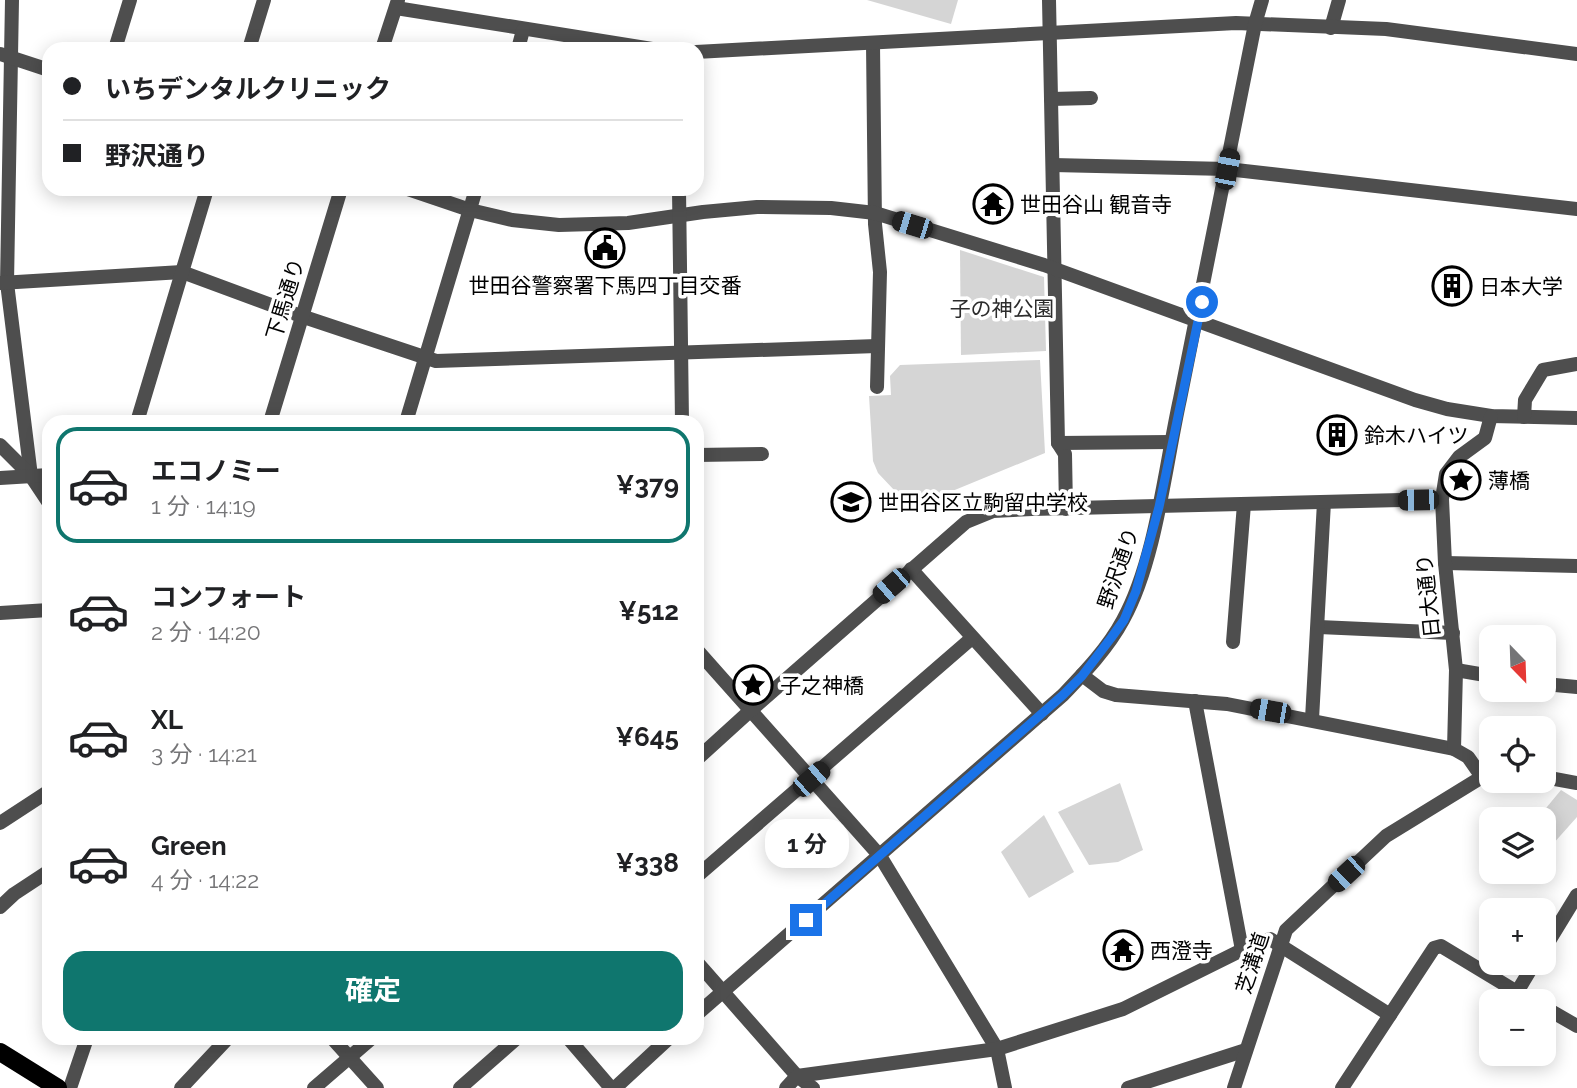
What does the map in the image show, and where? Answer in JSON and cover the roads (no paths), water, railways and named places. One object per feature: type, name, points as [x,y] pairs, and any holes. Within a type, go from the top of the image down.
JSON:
[{"type":"main road","points":[[0,1052],[58,1088]]},
{"type":"street","points":[[12,0],[4,109],[10,192],[4,283],[31,476]]},
{"type":"street","points":[[117,42],[130,0]]},
{"type":"street","points":[[251,42],[264,0]]},
{"type":"street","points":[[1049,0],[1058,443],[1065,454],[1066,509]]},
{"type":"street","name":"野沢通り","points":[[704,1008],[1042,714],[1082,676],[1124,620],[1140,579],[1159,507],[1262,0]]},
{"type":"street","points":[[1331,28],[1339,0]]},
{"type":"street","points":[[384,42],[397,4],[523,30],[604,42]]},
{"type":"street","points":[[704,52],[1050,32],[1255,24],[1409,31],[1577,54]]},
{"type":"street","points":[[520,42],[523,30]]},
{"type":"street","points":[[873,44],[875,213],[880,272],[877,387]]},
{"type":"street","points":[[6,56],[42,68]]},
{"type":"street","points":[[1051,99],[1091,98]]},
{"type":"street","points":[[1053,165],[1227,169],[1577,209]]},
{"type":"street","points":[[139,415],[204,196]]},
{"type":"street","name":"下馬通り","points":[[272,415],[339,196]]},
{"type":"street","points":[[429,196],[512,220],[559,225],[611,225],[731,208],[786,206],[875,213],[1055,270],[1415,400],[1447,409],[1491,416],[1577,418]]},
{"type":"street","points":[[408,415],[474,196]]},
{"type":"street","points":[[679,196],[682,415]]},
{"type":"street","points":[[4,283],[182,272],[425,359],[476,360],[877,346]]},
{"type":"street","points":[[1524,417],[1525,400],[1543,370],[1577,364]]},
{"type":"street","name":"日大通り","points":[[1454,749],[1456,670],[1445,563],[1442,499],[1446,474],[1459,457],[1485,438],[1491,416]]},
{"type":"street","points":[[1058,443],[1171,442]]},
{"type":"street","points":[[0,444],[31,476],[42,492]]},
{"type":"street","points":[[704,455],[762,454]]},
{"type":"street","points":[[0,478],[42,475]]},
{"type":"street","points":[[704,753],[911,569],[967,522],[978,516],[993,511],[1442,499]]},
{"type":"street","points":[[1312,719],[1324,502]]},
{"type":"street","points":[[1233,642],[1244,504]]},
{"type":"street","points":[[1445,563],[1577,566]]},
{"type":"street","points":[[911,569],[1042,714]]},
{"type":"street","points":[[0,613],[42,610]]},
{"type":"street","points":[[1319,627],[1453,633]]},
{"type":"street","points":[[704,870],[972,638]]},
{"type":"street","points":[[704,658],[880,856],[997,1049],[1005,1088]]},
{"type":"street","points":[[1456,670],[1479,674]]},
{"type":"street","points":[[1082,676],[1103,691],[1116,695],[1227,704],[1454,749],[1468,757],[1479,769]]},
{"type":"street","points":[[1556,685],[1577,688]]},
{"type":"street","points":[[1195,701],[1242,950]]},
{"type":"street","points":[[1556,779],[1577,783]]},
{"type":"street","name":"芝溝道","points":[[1240,1085],[1246,1051],[1286,930],[1386,836],[1479,781]]},
{"type":"street","points":[[0,823],[42,796]]},
{"type":"street","points":[[0,907],[42,876]]},
{"type":"street","points":[[1556,929],[1577,895]]},
{"type":"street","points":[[786,1088],[797,1076],[997,1049],[1123,1009],[1242,950],[1270,939],[1390,1015]]},
{"type":"street","points":[[1342,1088],[1434,948],[1441,946],[1512,989]]},
{"type":"street","points":[[704,970],[797,1076],[813,1088]]},
{"type":"street","points":[[1556,1014],[1577,1026]]},
{"type":"street","points":[[70,1088],[85,1045]]},
{"type":"street","points":[[181,1088],[221,1045]]},
{"type":"street","points":[[339,1045],[377,1088]]},
{"type":"street","points":[[314,1088],[364,1045]]},
{"type":"street","points":[[460,1088],[509,1045]]},
{"type":"street","points":[[574,1045],[613,1088],[661,1045]]},
{"type":"street","points":[[1128,1088],[1246,1051]]},
{"type":"place","name":"世田谷山 観音寺","points":[[993,204]]},
{"type":"place","name":"世田谷警察署下馬四丁目交番","points":[[605,248]]},
{"type":"place","name":"日本大学","points":[[1452,286]]},
{"type":"place","name":"鈴木ハイツ","points":[[1337,435]]},
{"type":"place","name":"薄橋","points":[[1461,480]]},
{"type":"place","name":"世田谷区立駒留中学校","points":[[851,502]]},
{"type":"place","name":"子之神橋","points":[[753,685]]},
{"type":"place","name":"西澄寺","points":[[1123,950]]},
{"type":"park label","name":"子の神公園","points":[[1002,308]]}]
